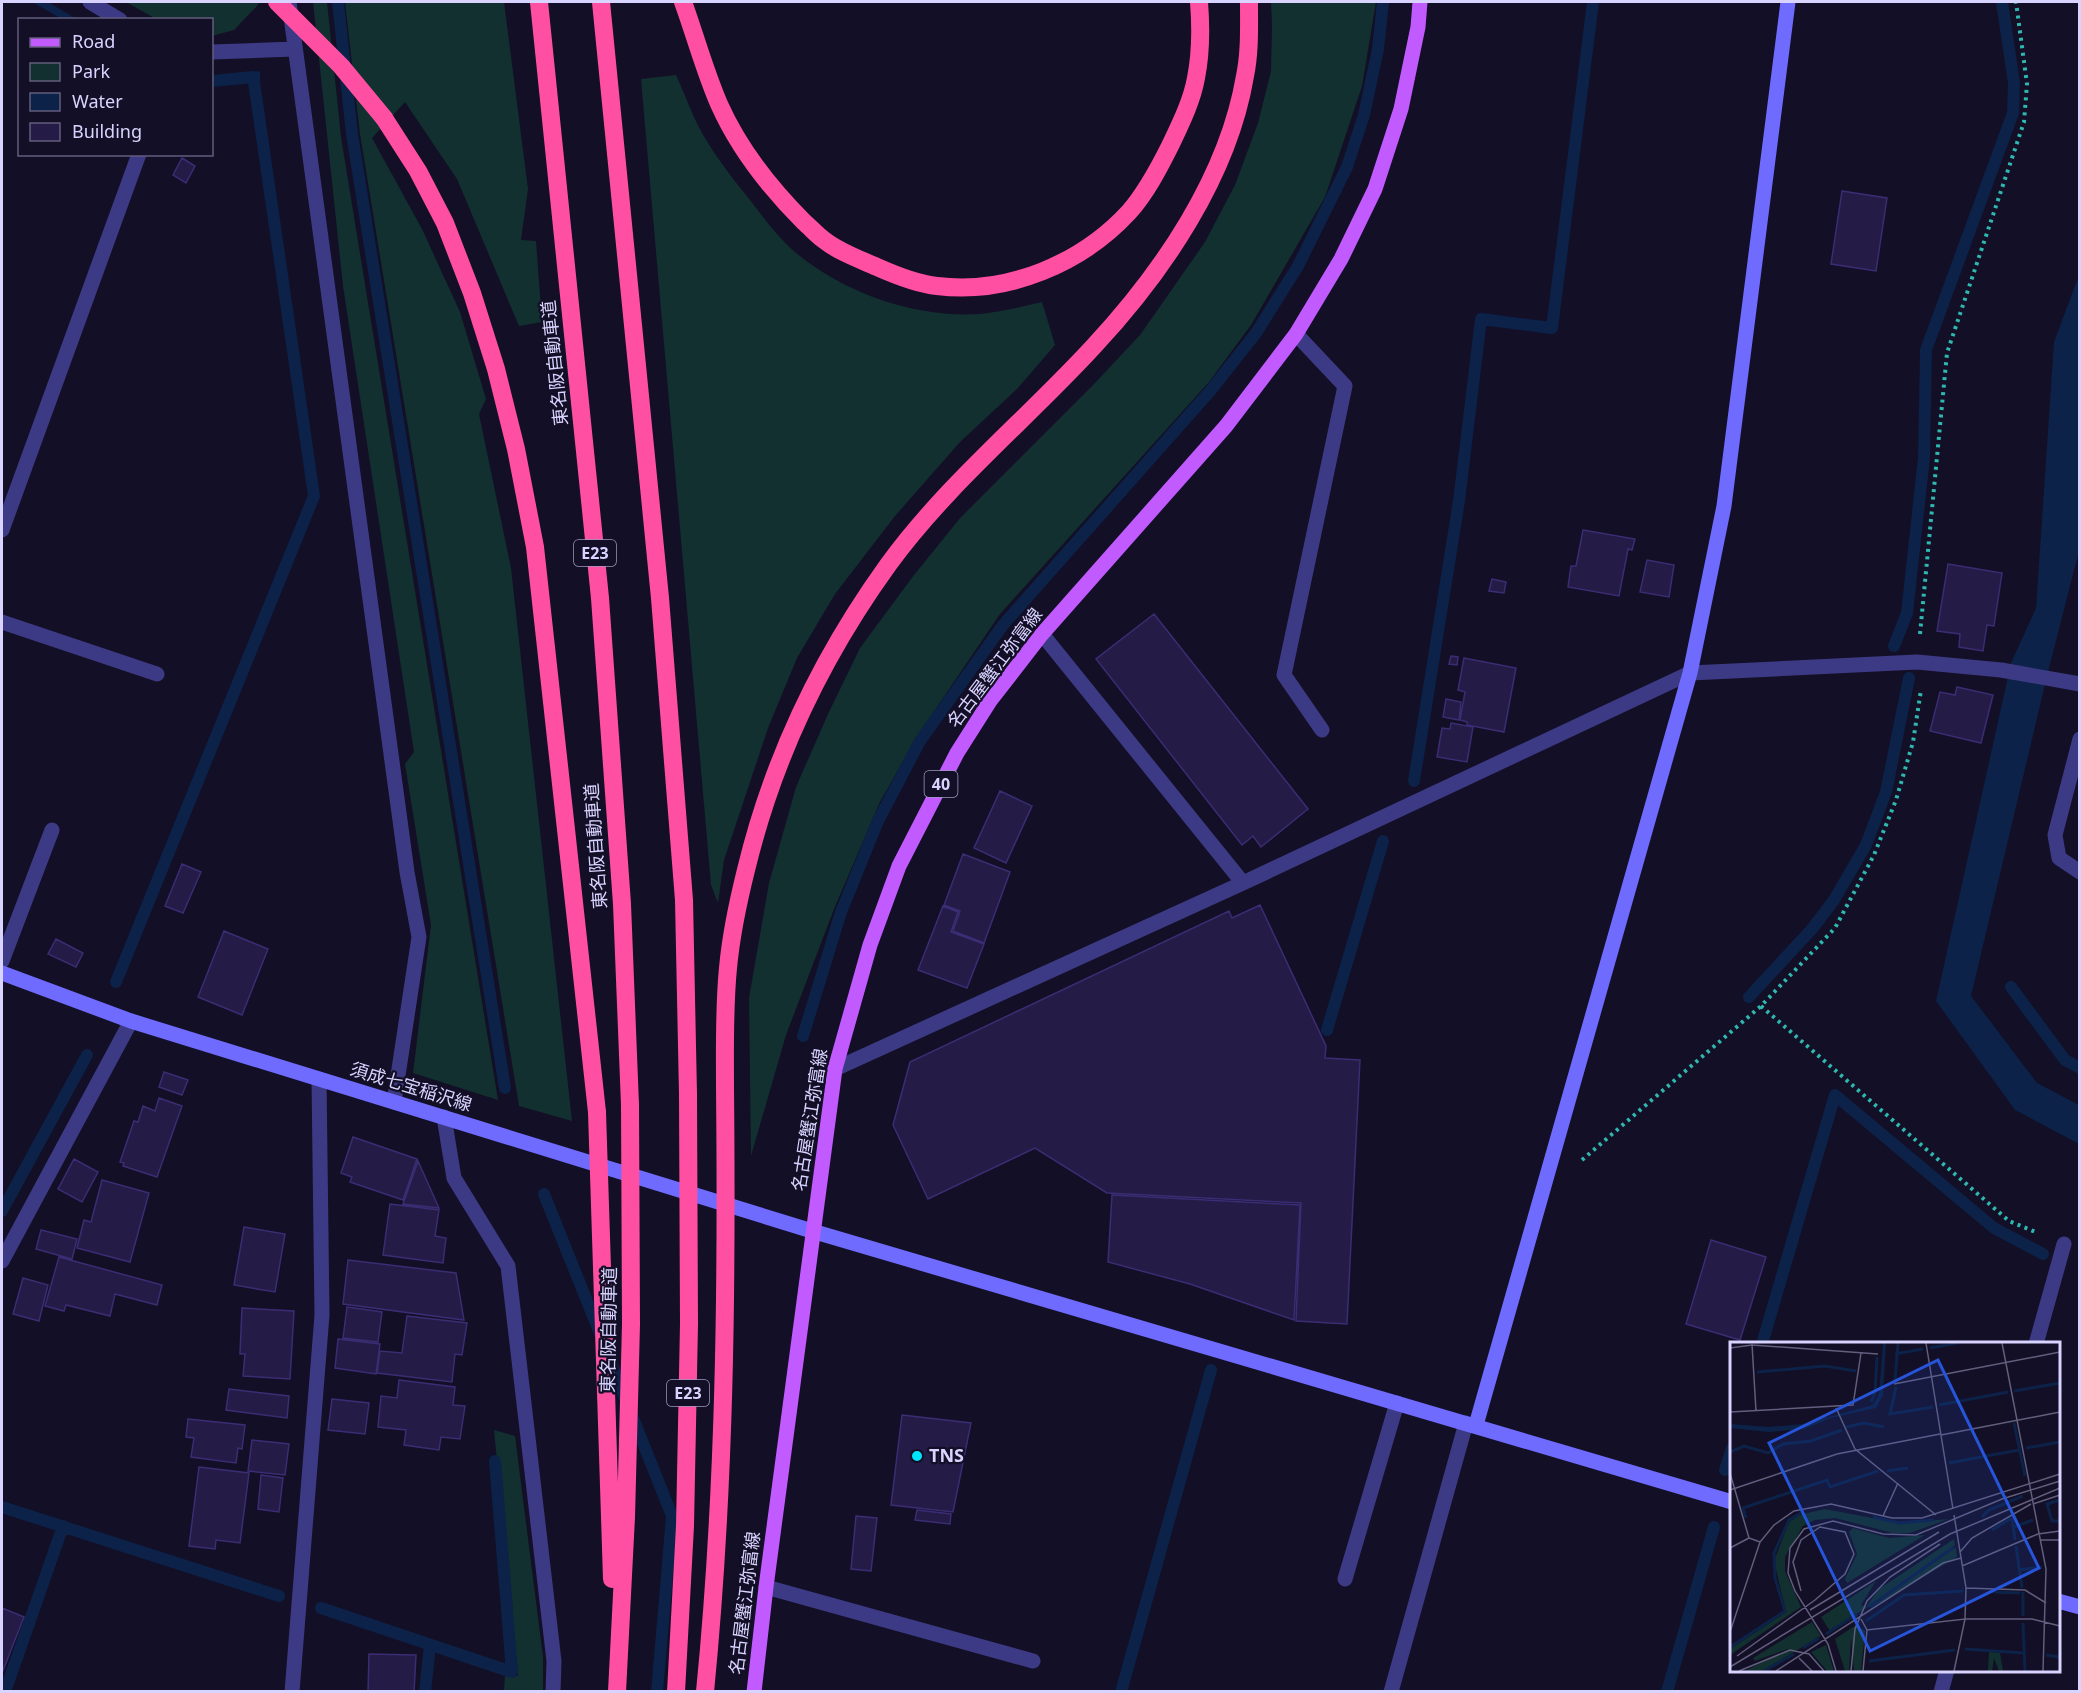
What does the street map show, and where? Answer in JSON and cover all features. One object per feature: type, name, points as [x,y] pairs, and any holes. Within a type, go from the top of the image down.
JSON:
[{"type":"highway","points":[[277,2],[341,66],[384,118],[418,171],[445,223],[475,304],[496,369],[516,449],[535,547],[597,1112],[616,1692]]},
{"type":"highway","name":"東名阪自動車道","points":[[539,2],[600,598],[622,904],[630,1105],[632,1324],[626,1517],[616,1692]]},
{"type":"highway","name":"E23","points":[[601,2],[660,598],[684,900],[689,1336],[685,1526],[676,1692]]},
{"type":"highway","points":[[683,2],[719,104],[743,149],[772,188],[824,241],[895,275],[937,286],[974,286],[1013,280],[1054,267],[1095,244],[1131,210],[1158,168],[1179,127],[1196,80],[1202,32],[1199,2]]},
{"type":"highway","points":[[705,1692],[718,1544],[724,1410],[727,1274],[725,1087],[728,966],[740,896],[760,815],[782,752],[811,688],[846,625],[890,562],[963,479],[1093,348],[1134,301],[1195,211],[1234,122],[1245,77],[1250,34],[1249,2]]},
{"type":"main road","name":"名古屋蟹江弥富線","points":[[754,1692],[812,1231],[835,1069],[870,945],[899,866],[957,753],[990,701],[1042,634],[1226,426],[1296,334],[1341,259],[1375,189],[1401,109],[1418,27],[1420,2]]},
{"type":"street","points":[[90,2],[117,18]]},
{"type":"street","points":[[289,2],[405,860],[419,937],[394,1102]]},
{"type":"street","points":[[1391,1692],[1543,1194],[1690,673],[1724,506],[1788,2]]},
{"type":"street","points":[[213,52],[294,49]]},
{"type":"street","points":[[2,530],[138,156]]},
{"type":"street","points":[[1296,334],[1345,386],[1284,675],[1322,730]]},
{"type":"street","points":[[2,622],[157,674]]},
{"type":"street","points":[[1042,634],[1243,883]]},
{"type":"street","points":[[835,1069],[1243,883],[1690,673],[1922,662],[2001,670],[2079,684]]},
{"type":"street","points":[[2079,739],[2055,835],[2059,858],[2079,872]]},
{"type":"street","points":[[2,961],[52,830]]},
{"type":"street","name":"須成七宝稲沢線","points":[[2,973],[131,1022],[812,1231],[1730,1502]]},
{"type":"street","points":[[2,1261],[131,1022]]},
{"type":"street","points":[[292,1692],[322,1315],[319,1079]]},
{"type":"street","points":[[444,1118],[454,1178],[508,1266],[554,1661],[554,1692]]},
{"type":"street","points":[[2037,1342],[2064,1244]]},
{"type":"street","points":[[1345,1579],[1398,1402]]},
{"type":"street","points":[[766,1587],[1034,1661]]},
{"type":"street","points":[[2060,1602],[2079,1607]]},
{"type":"street","points":[[1941,1692],[1947,1672]]},
{"type":"path","points":[[1543,1194],[1761,1006],[1835,928],[1874,855],[1896,800],[1912,741],[1922,662],[1947,353],[2024,122],[2027,84],[2016,2]]},
{"type":"path","points":[[1761,1006],[2009,1221],[2064,1244]]},
{"type":"green space","points":[[126,2],[259,2],[234,30],[213,36],[213,18],[154,18]]},
{"type":"green space","points":[[313,2],[327,2],[341,137],[498,1100],[413,1073],[431,925],[405,764],[414,752],[343,286]]},
{"type":"green space","points":[[345,2],[504,2],[528,189],[521,240],[536,241],[542,322],[519,326],[457,179],[405,102],[372,138],[422,229],[460,312],[486,399],[479,414],[511,568],[572,1121],[519,1106],[360,134]]},
{"type":"green space","points":[[1271,2],[1376,2],[1362,86],[1325,197],[1251,325],[1209,382],[1000,614],[916,738],[880,802],[834,909],[786,1035],[751,1156],[749,998],[769,883],[796,787],[828,714],[860,648],[914,575],[961,517],[1140,335],[1205,242],[1235,185],[1258,123],[1271,71]]},
{"type":"green space","points":[[676,75],[698,126],[718,159],[775,232],[805,260],[824,273],[865,294],[910,308],[957,314],[980,314],[1042,302],[1055,345],[1017,389],[960,442],[895,516],[835,594],[797,658],[768,728],[724,860],[718,903],[711,885],[641,79]]},
{"type":"green space","points":[[494,1430],[515,1436],[543,1657],[543,1691],[504,1691],[505,1674],[518,1676]]},
{"type":"water","points":[[32,2],[48,2],[75,18],[60,18]]},
{"type":"water","points":[[260,71],[260,81],[213,86],[213,76]]},
{"type":"water","points":[[2079,275],[2079,551],[1971,996],[2037,1083],[2079,1105],[2079,1144],[2015,1110],[1936,1001],[2011,663],[2036,608],[2054,342]]},
{"type":"building","points":[[182,158],[195,166],[186,183],[173,175]]},
{"type":"building","points":[[1842,191],[1887,198],[1876,271],[1831,264]]},
{"type":"building","points":[[1583,530],[1635,539],[1632,550],[1628,549],[1619,596],[1568,587],[1571,566],[1576,566]]},
{"type":"building","points":[[1647,560],[1674,565],[1669,597],[1640,592]]},
{"type":"building","points":[[1948,564],[2002,573],[1994,626],[1987,625],[1983,651],[1959,647],[1960,634],[1937,631]]},
{"type":"building","points":[[1492,579],[1506,582],[1504,593],[1489,591]]},
{"type":"building","points":[[1154,614],[1308,809],[1261,847],[1253,836],[1242,845],[1096,659]]},
{"type":"building","points":[[1451,656],[1458,657],[1457,665],[1449,664]]},
{"type":"building","points":[[1464,658],[1516,668],[1504,732],[1467,725],[1467,722],[1460,720],[1465,692],[1458,690]]},
{"type":"building","points":[[1957,687],[1993,695],[1981,743],[1930,731],[1940,692],[1955,695]]},
{"type":"building","points":[[1446,699],[1461,702],[1459,720],[1443,717]]},
{"type":"building","points":[[1451,723],[1473,727],[1467,762],[1437,757],[1442,728],[1450,729]]},
{"type":"building","points":[[1000,791],[1032,806],[1006,863],[974,848]]},
{"type":"building","points":[[963,854],[1010,872],[984,943],[953,931],[960,911],[944,905]]},
{"type":"building","points":[[182,864],[201,872],[183,913],[165,906]]},
{"type":"building","points":[[1260,905],[1326,1046],[1325,1058],[1360,1060],[1347,1324],[1296,1321],[1301,1203],[1107,1193],[1035,1148],[928,1199],[893,1125],[910,1062],[1229,911],[1232,918]]},
{"type":"building","points":[[943,906],[958,912],[951,932],[984,944],[967,988],[918,970]]},
{"type":"building","points":[[224,931],[268,949],[242,1015],[198,997]]},
{"type":"building","points":[[56,939],[83,953],[76,967],[48,954]]},
{"type":"building","points":[[164,1072],[188,1080],[182,1095],[159,1087]]},
{"type":"building","points":[[159,1098],[182,1106],[157,1177],[123,1166],[124,1163],[120,1162],[134,1121],[138,1122],[143,1106],[155,1111]]},
{"type":"building","points":[[353,1137],[417,1159],[403,1200],[350,1182],[352,1177],[341,1173]]},
{"type":"building","points":[[74,1159],[98,1172],[82,1202],[58,1189]]},
{"type":"building","points":[[418,1161],[439,1208],[403,1204]]},
{"type":"building","points":[[102,1180],[149,1193],[130,1262],[77,1248],[84,1220],[91,1222]]},
{"type":"building","points":[[1112,1195],[1300,1205],[1294,1320],[1190,1284],[1108,1262]]},
{"type":"building","points":[[390,1204],[439,1210],[435,1236],[446,1238],[443,1263],[383,1255]]},
{"type":"building","points":[[244,1227],[285,1234],[275,1292],[234,1285]]},
{"type":"building","points":[[41,1230],[77,1239],[72,1259],[36,1249]]},
{"type":"building","points":[[1711,1240],[1766,1257],[1740,1340],[1686,1324]]},
{"type":"building","points":[[59,1257],[162,1285],[157,1305],[115,1294],[110,1316],[66,1305],[64,1311],[45,1306]]},
{"type":"building","points":[[348,1260],[456,1273],[464,1320],[343,1304]]},
{"type":"building","points":[[23,1278],[48,1285],[39,1321],[13,1314]]},
{"type":"building","points":[[347,1307],[382,1312],[378,1342],[343,1338]]},
{"type":"building","points":[[242,1308],[294,1311],[290,1379],[243,1376],[245,1354],[240,1354]]},
{"type":"building","points":[[407,1316],[467,1323],[462,1355],[455,1354],[452,1382],[377,1373],[380,1351],[402,1353]]},
{"type":"building","points":[[338,1339],[380,1344],[376,1374],[335,1368]]},
{"type":"building","points":[[399,1380],[455,1387],[453,1405],[465,1406],[460,1439],[441,1437],[439,1450],[404,1445],[406,1430],[378,1427],[381,1396],[397,1398]]},
{"type":"building","points":[[229,1389],[289,1396],[287,1418],[226,1410]]},
{"type":"building","points":[[332,1399],[369,1403],[365,1434],[328,1430]]},
{"type":"building","points":[[902,1415],[971,1423],[953,1512],[891,1505]]},
{"type":"building","points":[[188,1419],[245,1425],[242,1449],[238,1448],[236,1463],[191,1457],[194,1438],[186,1437]]},
{"type":"building","points":[[252,1440],[289,1444],[285,1475],[248,1471]]},
{"type":"building","points":[[199,1467],[249,1473],[240,1543],[216,1540],[215,1549],[189,1546]]},
{"type":"building","points":[[261,1475],[283,1478],[279,1512],[258,1509]]},
{"type":"building","points":[[917,1510],[951,1514],[950,1524],[915,1520]]},
{"type":"building","points":[[856,1516],[877,1518],[871,1571],[851,1569]]},
{"type":"building","points":[[2,1608],[24,1617],[2,1673]]},
{"type":"building","points":[[369,1654],[416,1655],[414,1692],[368,1692]]},
{"type":"waterway","points":[[338,2],[352,134],[505,1088]]},
{"type":"waterway","points":[[803,1036],[841,912],[878,821],[920,741],[1003,625],[1211,390],[1256,333],[1298,266],[1347,167],[1364,115],[1378,49],[1383,2]]},
{"type":"waterway","points":[[1414,781],[1459,501],[1481,319],[1552,328],[1593,2]]},
{"type":"waterway","points":[[1894,646],[1907,613],[1924,458],[1926,350],[2013,113],[2014,83],[2002,2]]},
{"type":"waterway","points":[[116,982],[314,496],[253,77],[213,81]]},
{"type":"waterway","points":[[1749,997],[1812,929],[1834,900],[1866,845],[1886,792],[1909,678]]},
{"type":"waterway","points":[[1327,1030],[1383,841]]},
{"type":"waterway","points":[[2011,987],[2065,1060],[2080,1068]]},
{"type":"waterway","points":[[2,1211],[87,1055]]},
{"type":"waterway","points":[[1763,1342],[1835,1095],[1994,1228],[2043,1254]]},
{"type":"waterway","points":[[544,1194],[601,1336]]},
{"type":"waterway","points":[[608,1355],[672,1516],[657,1692]]},
{"type":"waterway","points":[[1121,1692],[1211,1370]]},
{"type":"waterway","points":[[1725,1470],[1730,1454]]},
{"type":"waterway","points":[[321,1608],[512,1672],[495,1461]]},
{"type":"waterway","points":[[2,1507],[279,1596]]},
{"type":"waterway","points":[[5,1692],[63,1526]]},
{"type":"waterway","points":[[1667,1692],[1714,1527]]},
{"type":"waterway","points":[[425,1692],[430,1645]]},
{"type":"place","name":"TNS","points":[[917,1456]]}]
